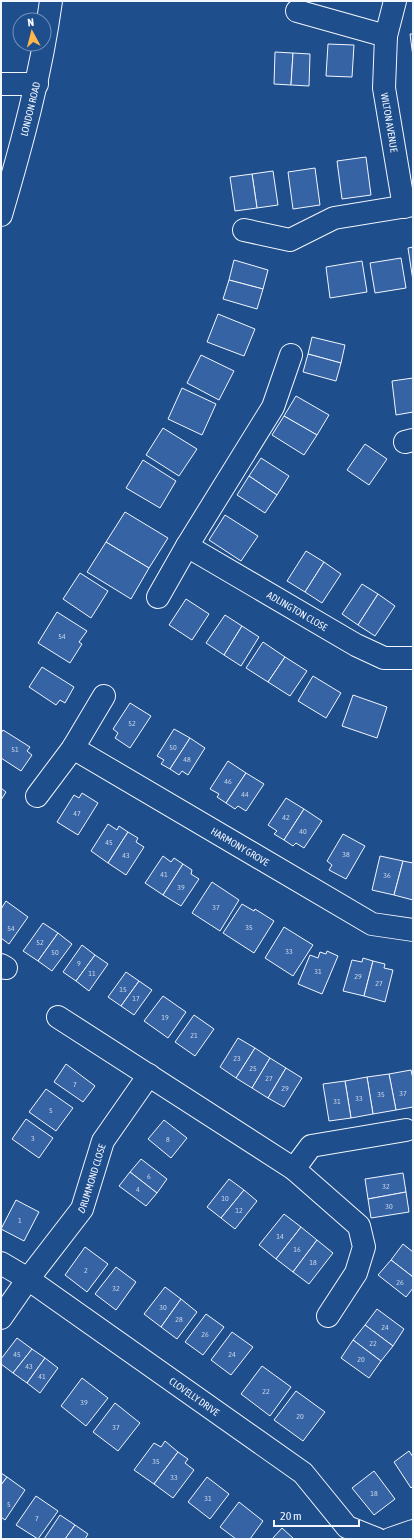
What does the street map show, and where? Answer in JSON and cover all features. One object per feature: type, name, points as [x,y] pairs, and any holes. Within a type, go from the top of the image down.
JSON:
[{"type":"street","name":"LONDON ROAD","points":[[1,215],[25,133],[37,84],[51,1]]},
{"type":"street","name":"WILTON AVENUE","points":[[244,230],[290,240],[334,218],[409,206],[384,88],[386,36],[395,1]]},
{"type":"street","points":[[297,11],[386,36]]},
{"type":"street","points":[[1,84],[37,84]]},
{"type":"street","points":[[158,597],[187,546],[273,407],[291,355]]},
{"type":"street","name":"ADLINGTON CLOSE","points":[[187,546],[356,645],[384,658],[413,658]]},
{"type":"street","points":[[37,796],[73,748],[104,696]]},
{"type":"street","name":"HARMONY GROVE","points":[[73,748],[372,924],[413,930]]},
{"type":"street","points":[[58,1017],[294,1169],[359,1226],[364,1247],[356,1273],[328,1316]]},
{"type":"street","name":"DRUMMOND CLOSE","points":[[1,1318],[28,1279],[82,1209],[103,1141],[149,1075]]},
{"type":"street","points":[[294,1169],[311,1146],[406,1130]]},
{"type":"street","name":"CLOVELLY DRIVE","points":[[1,1263],[28,1279],[303,1473],[346,1527],[377,1539]]},
{"type":"street","points":[[390,1539],[413,1531]]},
{"type":"building","points":[[410,34],[413,34],[413,57]]},
{"type":"building","points":[[328,44],[354,45],[352,77],[326,76]]},
{"type":"building","points":[[275,52],[293,53],[291,85],[274,84]]},
{"type":"building","points":[[293,53],[310,54],[309,86],[291,85]]},
{"type":"building","points":[[366,157],[371,195],[342,199],[337,161]]},
{"type":"building","points":[[315,168],[320,205],[293,209],[288,172]]},
{"type":"building","points":[[273,171],[278,205],[257,208],[252,174]]},
{"type":"building","points":[[252,174],[257,208],[235,211],[230,177]]},
{"type":"building","points":[[413,247],[413,281],[408,248]]},
{"type":"building","points":[[401,258],[406,288],[375,293],[370,263]]},
{"type":"building","points":[[234,260],[268,270],[263,289],[229,280]]},
{"type":"building","points":[[362,261],[367,292],[330,298],[326,267]]},
{"type":"building","points":[[229,280],[263,289],[257,309],[223,299]]},
{"type":"building","points":[[218,314],[255,329],[244,356],[207,342]]},
{"type":"building","points":[[312,337],[345,345],[341,363],[308,354]]},
{"type":"building","points":[[308,354],[341,363],[336,381],[303,372]]},
{"type":"building","points":[[201,355],[234,371],[219,400],[187,383]]},
{"type":"building","points":[[413,378],[413,412],[396,415],[392,381]]},
{"type":"building","points":[[182,388],[216,404],[202,435],[168,419]]},
{"type":"building","points":[[296,396],[329,415],[317,435],[284,416]]},
{"type":"building","points":[[284,416],[317,435],[304,455],[272,435]]},
{"type":"building","points":[[163,428],[197,449],[179,476],[146,455]]},
{"type":"building","points":[[365,444],[387,459],[369,485],[347,470]]},
{"type":"building","points":[[261,458],[289,476],[277,495],[249,476]]},
{"type":"building","points":[[143,460],[176,481],[160,508],[126,488]]},
{"type":"building","points":[[249,476],[277,495],[265,513],[237,495]]},
{"type":"building","points":[[125,512],[168,538],[149,568],[106,542]]},
{"type":"building","points":[[225,515],[258,536],[241,561],[209,540]]},
{"type":"building","points":[[106,542],[149,568],[131,599],[87,572]]},
{"type":"building","points":[[306,551],[324,562],[305,592],[287,581]]},
{"type":"building","points":[[324,562],[341,574],[322,603],[305,592]]},
{"type":"building","points":[[80,573],[108,591],[91,618],[63,599]]},
{"type":"building","points":[[362,584],[378,594],[358,625],[342,614]]},
{"type":"building","points":[[378,594],[395,606],[375,636],[358,625]]},
{"type":"building","points":[[186,599],[209,614],[192,640],[169,625]]},
{"type":"building","points":[[57,612],[87,631],[79,642],[82,644],[70,663],[38,643]]},
{"type":"building","points":[[225,615],[242,626],[224,655],[206,643]]},
{"type":"building","points":[[242,626],[259,637],[241,666],[224,655]]},
{"type":"building","points":[[263,642],[285,657],[268,682],[246,668]]},
{"type":"building","points":[[285,657],[307,671],[290,696],[268,682]]},
{"type":"building","points":[[42,667],[74,687],[65,703],[60,700],[56,705],[29,687]]},
{"type":"building","points":[[313,676],[341,693],[326,718],[298,701]]},
{"type":"building","points":[[353,695],[387,707],[377,738],[342,726]]},
{"type":"building","points":[[130,703],[151,716],[130,748],[115,738],[118,733],[113,729]]},
{"type":"building","points":[[174,729],[190,738],[170,769],[161,764],[164,760],[157,756]]},
{"type":"building","points":[[3,730],[30,747],[27,751],[32,755],[21,771],[1,758],[1,733]]},
{"type":"building","points":[[190,738],[205,748],[188,775],[182,771],[179,775],[170,769]]},
{"type":"building","points":[[228,761],[246,773],[226,803],[217,797],[219,794],[210,789]]},
{"type":"building","points":[[246,773],[264,784],[246,811],[238,806],[235,809],[226,803]]},
{"type":"building","points":[[1,788],[6,792],[1,800]]},
{"type":"building","points":[[82,793],[98,803],[78,835],[57,822],[74,795],[79,798]]},
{"type":"building","points":[[286,798],[304,809],[284,840],[274,834],[277,831],[268,825]]},
{"type":"building","points":[[304,809],[322,821],[304,848],[296,843],[293,846],[284,840]]},
{"type":"building","points":[[108,824],[117,830],[119,826],[128,832],[108,863],[91,851]]},
{"type":"building","points":[[128,832],[138,838],[136,842],[144,847],[126,875],[108,863]]},
{"type":"building","points":[[343,834],[365,846],[346,879],[329,870],[332,865],[327,861]]},
{"type":"building","points":[[163,856],[171,862],[174,858],[183,864],[163,895],[145,883]]},
{"type":"building","points":[[380,856],[403,861],[394,895],[372,890]]},
{"type":"building","points":[[403,861],[413,863],[413,900],[394,895]]},
{"type":"building","points":[[183,864],[192,870],[191,874],[199,879],[181,906],[163,895]]},
{"type":"building","points":[[212,882],[239,900],[220,931],[192,913]]},
{"type":"building","points":[[6,901],[28,917],[9,944],[1,938],[1,909]]},
{"type":"building","points":[[242,904],[254,911],[255,909],[274,921],[254,953],[223,933]]},
{"type":"building","points":[[43,923],[58,933],[38,961],[23,951]]},
{"type":"building","points":[[284,927],[313,945],[293,976],[265,958]]},
{"type":"building","points":[[58,933],[72,944],[52,971],[38,961]]},
{"type":"building","points":[[82,945],[95,955],[76,981],[63,972]]},
{"type":"building","points":[[327,951],[338,956],[322,994],[298,984],[310,955],[318,958],[320,952],[326,954]]},
{"type":"building","points":[[95,955],[108,964],[89,991],[76,981]]},
{"type":"building","points":[[363,958],[373,961],[364,996],[343,991],[352,960],[362,962]]},
{"type":"building","points":[[373,961],[385,964],[384,968],[393,970],[385,1002],[364,996]]},
{"type":"building","points":[[126,972],[139,981],[121,1006],[108,997]]},
{"type":"building","points":[[139,981],[152,990],[134,1015],[121,1006]]},
{"type":"building","points":[[163,996],[186,1012],[168,1038],[144,1021]]},
{"type":"building","points":[[194,1015],[214,1029],[195,1056],[175,1042]]},
{"type":"building","points":[[238,1038],[255,1048],[236,1078],[220,1067]]},
{"type":"building","points":[[255,1048],[270,1058],[252,1088],[236,1078]]},
{"type":"building","points":[[270,1058],[286,1068],[268,1098],[252,1088]]},
{"type":"building","points":[[66,1064],[95,1086],[83,1102],[54,1082]]},
{"type":"building","points":[[286,1068],[302,1078],[284,1107],[268,1098]]},
{"type":"building","points":[[411,1070],[413,1079],[413,1107],[396,1110],[389,1074]]},
{"type":"building","points":[[389,1074],[396,1110],[373,1114],[367,1077]]},
{"type":"building","points":[[367,1077],[373,1114],[351,1118],[345,1081]]},
{"type":"building","points":[[345,1081],[351,1118],[329,1121],[323,1084]]},
{"type":"building","points":[[46,1089],[73,1108],[56,1131],[29,1112]]},
{"type":"building","points":[[26,1119],[53,1138],[39,1158],[12,1139]]},
{"type":"building","points":[[164,1120],[187,1138],[171,1158],[148,1139]]},
{"type":"building","points":[[141,1159],[167,1179],[157,1193],[130,1172]]},
{"type":"building","points":[[130,1172],[157,1193],[146,1206],[119,1186]]},
{"type":"building","points":[[403,1173],[406,1192],[368,1199],[365,1179]]},
{"type":"building","points":[[229,1179],[244,1190],[221,1218],[207,1207]]},
{"type":"building","points":[[244,1190],[257,1201],[235,1229],[221,1218]]},
{"type":"building","points":[[406,1192],[409,1212],[371,1218],[368,1199]]},
{"type":"building","points":[[16,1200],[39,1212],[24,1241],[1,1229]]},
{"type":"building","points":[[284,1214],[301,1227],[276,1259],[259,1245]]},
{"type":"building","points":[[301,1227],[317,1240],[293,1272],[276,1259]]},
{"type":"building","points":[[317,1240],[333,1253],[309,1284],[293,1272]]},
{"type":"building","points":[[403,1244],[413,1252],[413,1277],[391,1260]]},
{"type":"building","points":[[85,1247],[108,1264],[87,1292],[65,1275]]},
{"type":"building","points":[[391,1260],[413,1277],[413,1288],[406,1297],[378,1275]]},
{"type":"building","points":[[116,1267],[136,1282],[116,1310],[95,1294]]},
{"type":"building","points":[[165,1287],[181,1299],[161,1327],[144,1314]]},
{"type":"building","points":[[181,1299],[197,1312],[177,1339],[161,1327]]},
{"type":"building","points":[[377,1309],[404,1329],[393,1346],[365,1325]]},
{"type":"building","points":[[206,1314],[224,1327],[203,1355],[185,1342]]},
{"type":"building","points":[[365,1325],[393,1346],[381,1361],[353,1340]]},
{"type":"building","points":[[232,1332],[253,1347],[231,1375],[211,1360]]},
{"type":"building","points":[[17,1338],[32,1349],[13,1373],[1,1364],[1,1359]]},
{"type":"building","points":[[353,1340],[381,1361],[369,1378],[341,1358]]},
{"type":"building","points":[[32,1349],[45,1358],[27,1383],[13,1373]]},
{"type":"building","points":[[45,1358],[58,1368],[40,1393],[27,1383]]},
{"type":"building","points":[[262,1366],[291,1387],[270,1416],[241,1394]]},
{"type":"building","points":[[82,1378],[108,1398],[86,1426],[61,1406]]},
{"type":"building","points":[[296,1391],[325,1412],[303,1441],[274,1420]]},
{"type":"building","points":[[115,1403],[140,1423],[118,1451],[93,1432]]},
{"type":"building","points":[[165,1441],[178,1452],[154,1484],[134,1470],[154,1443],[161,1447]]},
{"type":"building","points":[[409,1451],[413,1457],[413,1486],[411,1488],[394,1462]]},
{"type":"building","points":[[178,1452],[188,1459],[185,1463],[194,1470],[173,1498],[154,1484]]},
{"type":"building","points":[[374,1471],[395,1499],[374,1515],[352,1488]]},
{"type":"building","points":[[1,1473],[7,1477],[1,1485]]},
{"type":"building","points":[[7,1477],[25,1490],[5,1520],[1,1517],[1,1485]]},
{"type":"building","points":[[207,1477],[229,1494],[210,1519],[188,1502]]},
{"type":"building","points":[[36,1496],[58,1511],[38,1539],[16,1525]]},
{"type":"building","points":[[239,1502],[263,1521],[250,1539],[236,1539],[220,1527]]},
{"type":"building","points":[[60,1515],[75,1525],[65,1539],[44,1539]]},
{"type":"building","points":[[75,1525],[88,1534],[85,1539],[65,1539]]},
{"type":"building","points":[[282,1528],[294,1539],[272,1539]]}]
